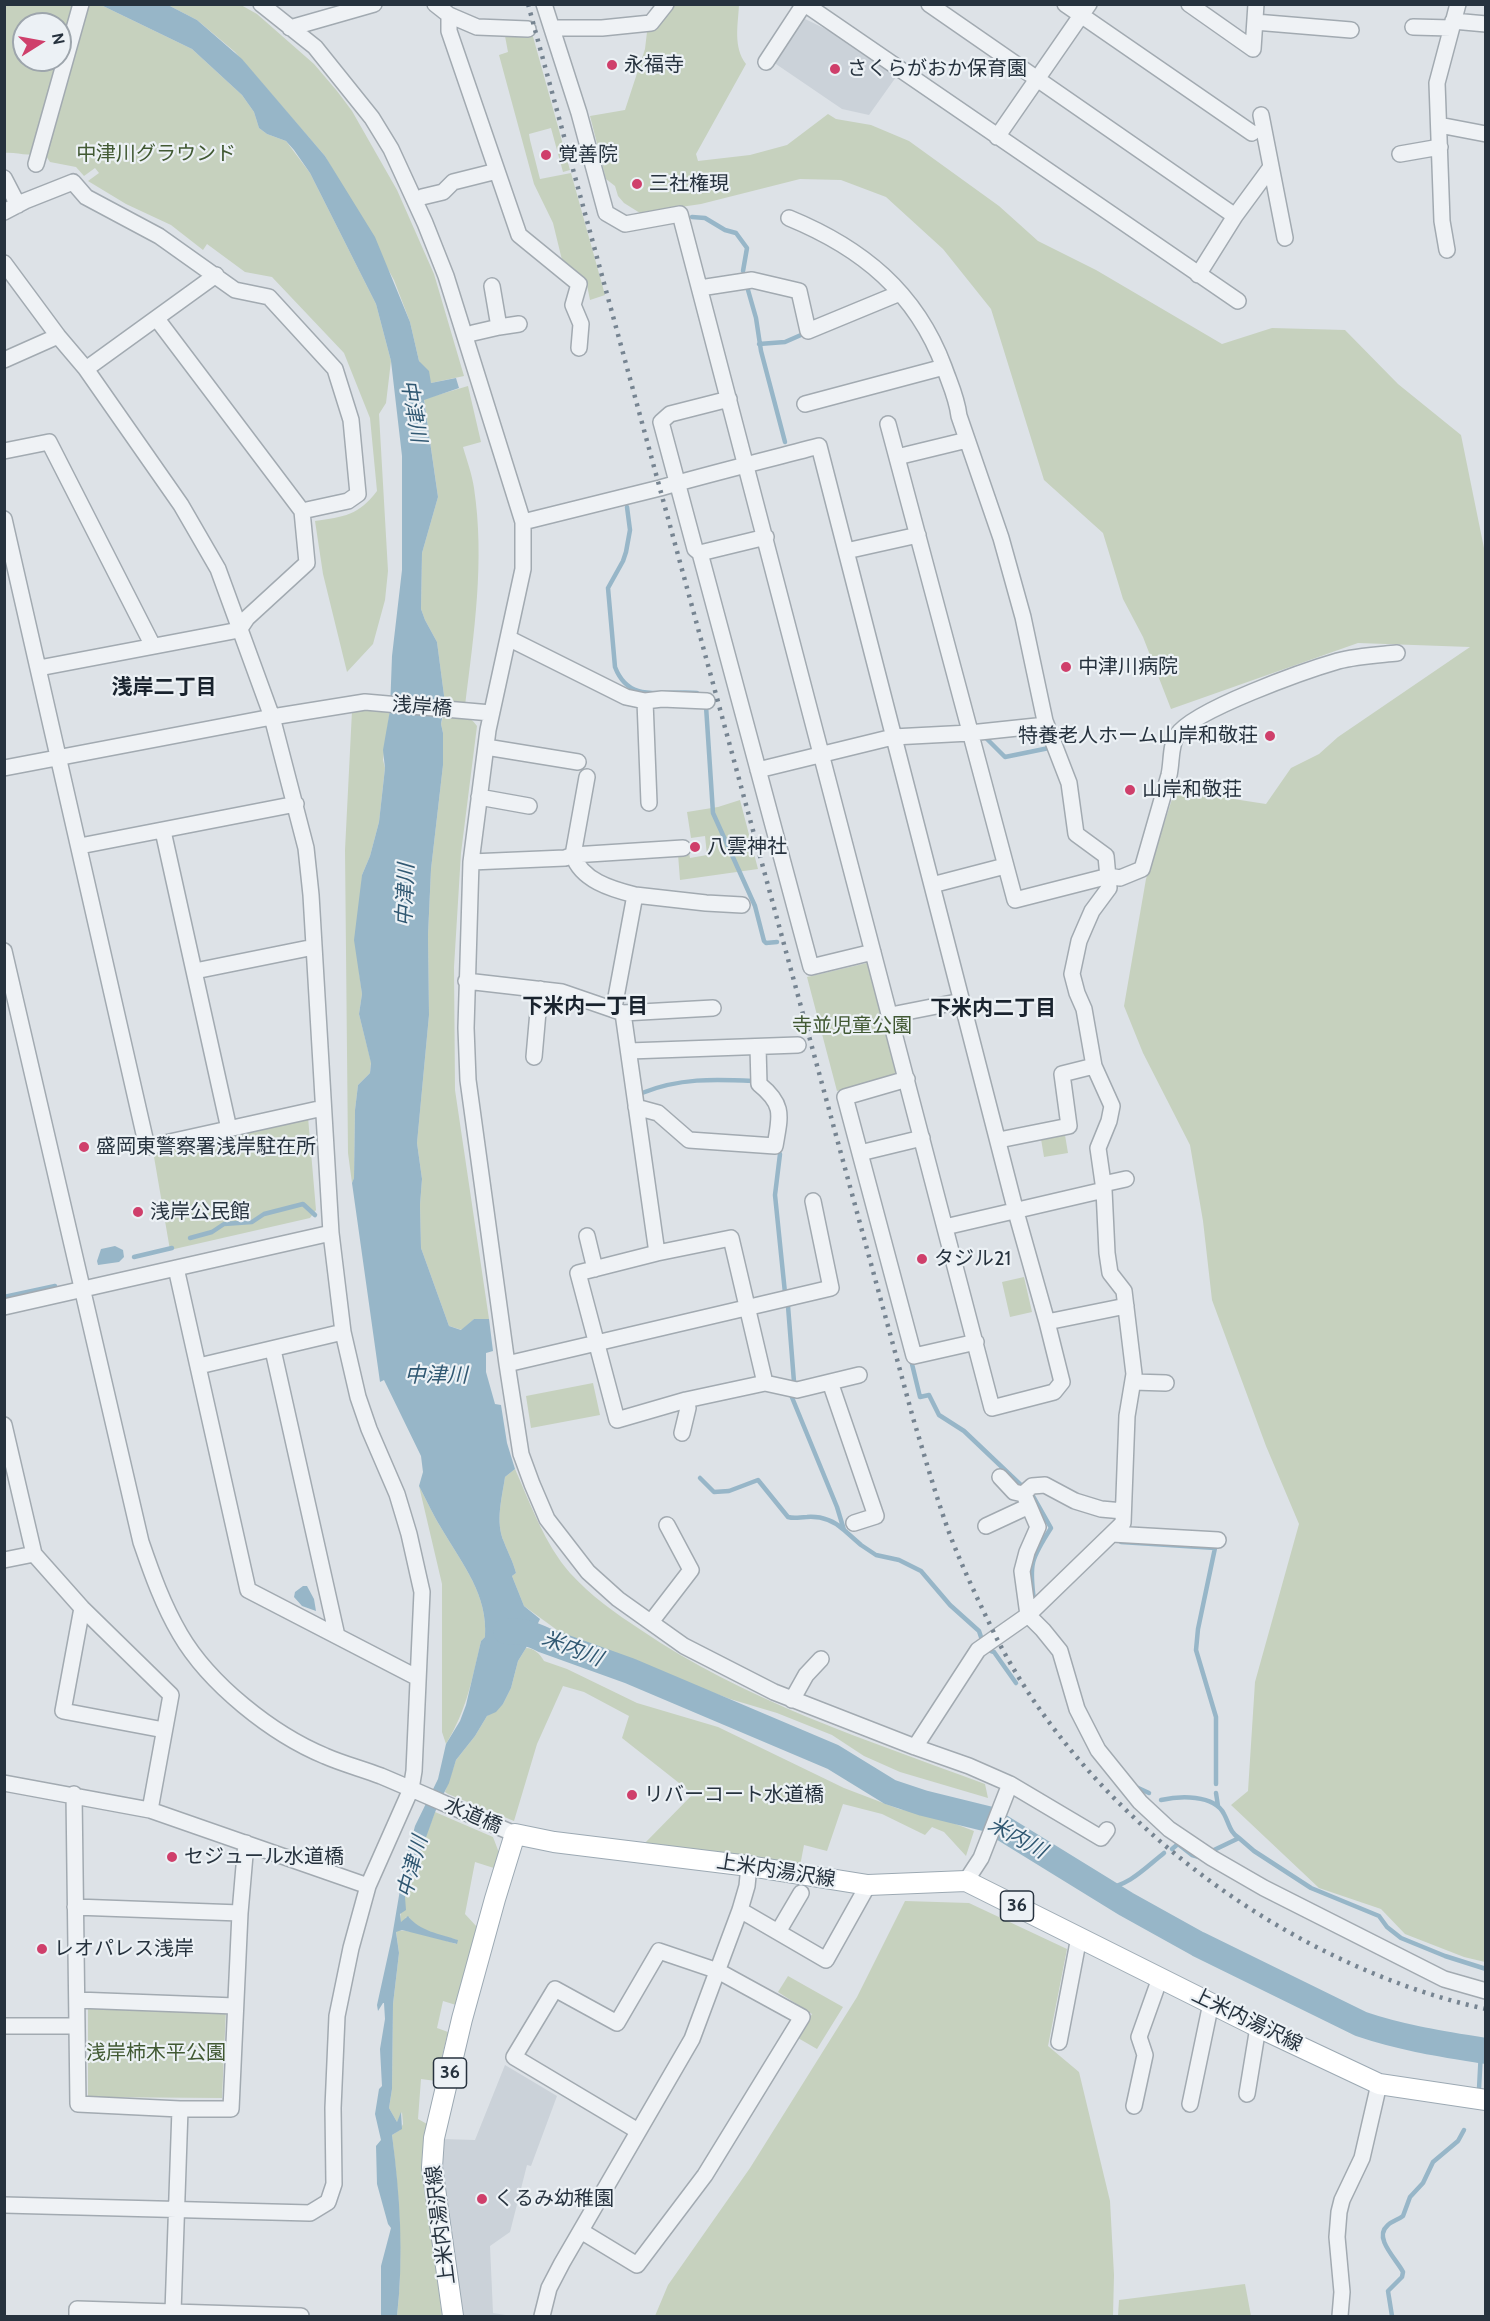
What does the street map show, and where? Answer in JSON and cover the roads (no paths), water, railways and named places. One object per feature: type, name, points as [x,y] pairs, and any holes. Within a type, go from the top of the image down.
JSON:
[{"type":"main road","name":"上米内湯沢線","points":[[453,2316],[432,2167],[434,2138],[462,2019],[515,1834],[554,1842],[749,1866],[868,1885],[966,1881],[1379,2084],[1485,2100]]},
{"type":"street","points":[[36,164],[81,4]]},
{"type":"street","points":[[261,4],[315,47],[372,118],[409,186],[446,276],[523,522],[523,569],[508,638],[485,713],[486,747],[471,862],[466,981],[468,1080],[521,1454],[547,1519],[588,1572],[618,1599],[684,1646],[792,1700],[969,1766],[1008,1791],[1101,1838],[1107,1830]]},
{"type":"street","points":[[290,28],[374,4]]},
{"type":"street","points":[[435,4],[449,15],[468,24],[486,28],[528,29]]},
{"type":"street","points":[[523,522],[677,483],[747,465],[819,446],[1016,1212],[1062,1382],[1054,1392],[992,1408],[891,1015],[873,952],[766,537],[747,465],[729,399],[700,288],[680,214],[625,224],[606,213],[553,28],[549,25],[544,4]]},
{"type":"street","points":[[553,28],[602,28],[651,23],[666,4]]},
{"type":"street","points":[[766,62],[805,4],[1238,301]]},
{"type":"street","points":[[929,4],[1235,216]]},
{"type":"street","points":[[1065,4],[1085,10],[1252,133]]},
{"type":"street","points":[[1189,4],[1253,50],[1256,4]]},
{"type":"street","points":[[1447,250],[1442,221],[1437,83],[1458,4]]},
{"type":"street","points":[[997,137],[1085,10]]},
{"type":"street","points":[[449,15],[449,31],[519,235],[579,284],[573,305],[581,324],[579,348]]},
{"type":"street","points":[[1255,22],[1351,30]]},
{"type":"street","points":[[1413,27],[1485,24]]},
{"type":"street","points":[[1261,115],[1285,238]]},
{"type":"street","points":[[1439,124],[1485,134]]},
{"type":"street","points":[[1400,154],[1440,147]]},
{"type":"street","points":[[1198,275],[1235,216],[1271,167]]},
{"type":"street","points":[[422,197],[443,192],[453,182],[497,171]]},
{"type":"street","points":[[4,178],[11,209],[74,182],[86,197],[159,236],[235,290],[269,297],[335,369],[351,420],[358,494],[348,501],[302,511]]},
{"type":"street","points":[[789,218],[846,245],[885,276],[919,315],[958,402],[959,416],[1001,538],[1023,617],[1046,725],[1069,783],[1076,834],[1106,856],[1109,876],[1109,888],[1092,912],[1079,941],[1072,974],[1085,1004],[1094,1066],[1112,1106],[1109,1121],[1098,1148],[1104,1187],[1110,1273],[1124,1291],[1134,1374],[1128,1416],[1123,1522],[1028,1615],[978,1650],[915,1747]]},
{"type":"street","points":[[4,263],[58,336],[86,369],[201,537],[218,569],[272,717],[306,848],[311,895],[331,1233],[343,1332],[361,1407],[397,1494],[422,1592],[414,1771],[411,1789],[368,1886],[351,1948],[337,2016],[333,2109],[334,2184],[328,2202],[310,2213],[4,2205]]},
{"type":"street","points":[[86,369],[157,320],[216,275]]},
{"type":"street","points":[[700,288],[752,280],[799,291],[808,331],[900,294]]},
{"type":"street","points":[[492,286],[499,327]]},
{"type":"street","points":[[39,668],[240,630],[247,618],[307,563],[302,511],[157,320]]},
{"type":"street","points":[[472,333],[519,324]]},
{"type":"street","points":[[4,360],[58,336]]},
{"type":"street","points":[[805,404],[944,367]]},
{"type":"street","points":[[729,399],[670,414],[662,422],[677,483],[695,549],[700,553],[812,967],[873,952]]},
{"type":"street","points":[[888,424],[1015,900],[1109,876],[1120,878],[1142,869],[1170,774],[1173,759],[1172,746],[1178,734],[1189,722],[1286,678],[1339,661],[1397,653]]},
{"type":"street","points":[[897,457],[967,440]]},
{"type":"street","points":[[4,452],[49,442],[153,646]]},
{"type":"street","points":[[4,519],[147,1147],[323,1108]]},
{"type":"street","points":[[846,551],[918,535]]},
{"type":"street","points":[[700,553],[766,537]]},
{"type":"street","points":[[508,638],[626,697],[645,701],[662,699],[707,701]]},
{"type":"street","points":[[645,701],[650,803]]},
{"type":"street","name":"浅岸橋","points":[[4,768],[272,717],[365,702],[485,713]]},
{"type":"street","points":[[758,770],[893,737],[970,733],[1046,725]]},
{"type":"street","points":[[486,747],[578,762]]},
{"type":"street","points":[[587,777],[573,855],[580,870],[596,881],[635,895],[706,903],[742,904]]},
{"type":"street","points":[[479,797],[529,806]]},
{"type":"street","points":[[80,846],[296,804]]},
{"type":"street","points":[[163,831],[229,1129]]},
{"type":"street","points":[[471,862],[565,858],[573,855],[683,848]]},
{"type":"street","points":[[932,885],[1005,866]]},
{"type":"street","points":[[635,895],[618,1010],[628,1051],[657,1253]]},
{"type":"street","points":[[195,971],[314,947]]},
{"type":"street","name":"水道橋","points":[[4,951],[141,1542],[165,1605],[181,1636],[223,1687],[271,1726],[324,1756],[411,1789],[515,1834]]},
{"type":"street","points":[[466,981],[562,992],[618,1010],[713,1008]]},
{"type":"street","points":[[534,1057],[540,988]]},
{"type":"street","points":[[891,1015],[962,1001]]},
{"type":"street","points":[[628,1051],[798,1045]]},
{"type":"street","points":[[636,1107],[658,1113],[689,1140],[776,1146],[780,1115],[774,1096],[759,1084],[758,1047]]},
{"type":"street","points":[[999,1140],[1069,1126],[1062,1074],[1094,1066]]},
{"type":"street","points":[[907,1079],[845,1096],[914,1356],[976,1342]]},
{"type":"street","points":[[860,1153],[922,1137]]},
{"type":"street","points":[[945,1227],[1016,1212],[1126,1179]]},
{"type":"street","points":[[507,1364],[831,1288],[813,1201]]},
{"type":"street","points":[[4,1307],[331,1233]]},
{"type":"street","points":[[587,1236],[595,1269]]},
{"type":"street","points":[[765,1383],[731,1239],[657,1253],[578,1273],[617,1420],[686,1400],[765,1383],[797,1390],[858,1376]]},
{"type":"street","points":[[176,1268],[248,1590],[418,1678]]},
{"type":"street","points":[[1047,1322],[1126,1306]]},
{"type":"street","points":[[199,1366],[343,1332]]},
{"type":"street","points":[[273,1350],[337,1636]]},
{"type":"street","points":[[830,1382],[876,1516],[854,1523]]},
{"type":"street","points":[[1133,1382],[1166,1383]]},
{"type":"street","points":[[682,1433],[687,1408],[686,1400]]},
{"type":"street","points":[[4,1425],[34,1554],[82,1608],[171,1695],[150,1810]]},
{"type":"street","points":[[1000,1477],[1014,1492],[1026,1500],[1038,1527],[1022,1571],[1028,1615],[1060,1651],[1077,1709],[1098,1750],[1140,1802],[1169,1829],[1212,1858],[1308,1911],[1444,1979],[1485,1991]]},
{"type":"street","points":[[986,1526],[1026,1500],[1032,1486],[1045,1485],[1075,1502],[1101,1509],[1123,1511]]},
{"type":"street","points":[[651,1622],[691,1570],[667,1525]]},
{"type":"street","points":[[1112,1534],[1218,1540]]},
{"type":"street","points":[[4,1560],[34,1554]]},
{"type":"street","points":[[82,1608],[63,1711],[164,1730]]},
{"type":"street","points":[[792,1700],[806,1676],[821,1659]]},
{"type":"street","points":[[4,1783],[74,1794],[150,1810],[368,1886]]},
{"type":"street","points":[[966,1881],[981,1858],[1008,1791]]},
{"type":"street","points":[[74,1794],[78,2104],[231,2109],[240,1913],[246,1843]]},
{"type":"street","points":[[542,2316],[549,2288],[692,2040],[740,1910],[747,1886],[749,1866]]},
{"type":"street","points":[[740,1910],[826,1960],[868,1885]]},
{"type":"street","points":[[778,1932],[801,1893]]},
{"type":"street","points":[[75,1906],[240,1913]]},
{"type":"street","points":[[1059,2042],[1079,1937]]},
{"type":"street","points":[[581,2231],[637,2265],[705,2175],[802,2017],[718,1971],[659,1951],[617,2023],[555,1989],[514,2057],[638,2131]]},
{"type":"street","points":[[1134,2106],[1145,2055],[1138,2037],[1160,1978]]},
{"type":"street","points":[[77,2000],[236,2006]]},
{"type":"street","points":[[1190,2104],[1211,2003]]},
{"type":"street","points":[[4,2026],[77,2026]]},
{"type":"street","points":[[1247,2094],[1258,2026]]},
{"type":"street","points":[[1340,2316],[1341,2282],[1337,2237],[1339,2212],[1342,2200],[1362,2158],[1379,2084]]},
{"type":"street","points":[[173,2312],[180,2109]]},
{"type":"street","points":[[77,2316],[77,2309],[301,2316]]},
{"type":"water","name":"中津川","points":[[101,5],[168,5],[197,20],[242,59],[325,156],[375,237],[410,322],[419,361],[429,371],[431,383],[456,378],[459,388],[424,400],[438,497],[422,553],[421,609],[437,642],[445,703],[441,724],[443,765],[431,869],[428,935],[429,1015],[417,1143],[422,1179],[421,1248],[449,1326],[461,1330],[474,1319],[489,1319],[493,1351],[486,1353],[486,1372],[495,1404],[501,1405],[507,1443],[515,1469],[505,1477],[500,1510],[501,1534],[516,1573],[512,1576],[524,1606],[540,1619],[518,1661],[511,1688],[503,1704],[496,1712],[487,1716],[456,1760],[408,1887],[405,1897],[406,1910],[400,1914],[401,1922],[408,1916],[424,1929],[458,1940],[457,1944],[402,1930],[396,1932],[399,1953],[393,2004],[392,2089],[389,2108],[397,2122],[401,2112],[402,2129],[392,2135],[400,2226],[397,2316],[381,2316],[381,2266],[391,2228],[377,2184],[376,2146],[381,2140],[375,2114],[379,2089],[382,2086],[380,2049],[385,2019],[384,2003],[378,2011],[377,2005],[403,1872],[415,1826],[438,1779],[446,1744],[460,1721],[466,1705],[481,1641],[485,1637],[485,1622],[483,1608],[473,1581],[419,1486],[423,1472],[421,1456],[384,1380],[380,1382],[352,1183],[358,1085],[370,1073],[371,1063],[359,1014],[362,994],[354,940],[362,875],[370,856],[379,822],[385,768],[383,750],[390,710],[392,656],[402,570],[402,456],[391,361],[376,304],[310,173],[294,150],[286,141],[267,134],[259,128],[254,112],[242,95],[192,49]]},
{"type":"water","points":[[115,1246],[123,1250],[124,1257],[119,1262],[98,1265],[101,1249]]},
{"type":"water","points":[[307,1586],[314,1599],[316,1611],[302,1606],[294,1597],[295,1592]]},
{"type":"waterway","points":[[692,217],[705,218],[725,230],[736,233],[747,248],[743,271]]},
{"type":"waterway","points":[[748,290],[785,442]]},
{"type":"waterway","points":[[759,344],[785,342],[801,335]]},
{"type":"waterway","points":[[627,507],[630,530],[626,552],[608,588],[615,667],[622,679],[630,687],[639,691],[697,693]]},
{"type":"waterway","points":[[706,706],[713,813],[755,906],[764,941],[766,943],[777,942]]},
{"type":"waterway","points":[[985,737],[1005,757],[1049,748]]},
{"type":"waterway","points":[[642,1093],[683,1082],[753,1081]]},
{"type":"waterway","points":[[780,1154],[775,1195],[785,1293]]},
{"type":"waterway","points":[[190,1238],[212,1232],[224,1224],[252,1222],[264,1214],[303,1204],[315,1215]]},
{"type":"waterway","points":[[134,1257],[172,1248]]},
{"type":"waterway","points":[[4,1297],[55,1286]]},
{"type":"waterway","points":[[788,1306],[794,1382]]},
{"type":"waterway","points":[[912,1364],[920,1397],[929,1395],[939,1415],[964,1431],[1024,1488]]},
{"type":"waterway","points":[[791,1395],[837,1507],[844,1530],[876,1555],[899,1560],[921,1571],[950,1605],[979,1631],[982,1640]]},
{"type":"waterway","points":[[700,1478],[714,1492],[729,1491],[758,1480],[788,1517],[822,1518],[844,1530]]},
{"type":"waterway","points":[[1033,1496],[1051,1528],[1033,1562],[1034,1600]]},
{"type":"waterway","points":[[1121,1542],[1215,1548],[1198,1629],[1196,1650],[1216,1717],[1216,1784]]},
{"type":"waterway","name":"米内川","points":[[506,1631],[530,1634],[630,1671],[833,1757],[890,1792],[923,1803],[988,1819],[1126,1904],[1198,1944],[1361,2024],[1407,2037],[1486,2051]]},
{"type":"waterway","points":[[988,1650],[994,1652],[1016,1683]]},
{"type":"waterway","points":[[1136,1787],[1149,1793]]},
{"type":"waterway","points":[[1216,1793],[1218,1806]]},
{"type":"waterway","points":[[1161,1800],[1186,1797],[1212,1803],[1219,1807],[1232,1831],[1239,1838]]},
{"type":"waterway","points":[[1214,1850],[1239,1838],[1254,1851],[1311,1888],[1379,1916],[1387,1927],[1401,1938],[1445,1956],[1486,1969]]},
{"type":"waterway","points":[[1172,1849],[1178,1844],[1192,1855],[1199,1857]]},
{"type":"waterway","points":[[1103,1889],[1128,1881],[1164,1853]]},
{"type":"waterway","points":[[1479,2089],[1481,2051]]},
{"type":"waterway","points":[[1392,2316],[1388,2291],[1402,2277],[1403,2272],[1385,2243],[1383,2231],[1389,2224],[1403,2216],[1410,2197],[1423,2183],[1433,2162],[1458,2141],[1464,2130]]},
{"type":"railway","points":[[528,4],[913,1418],[950,1535],[983,1610],[1034,1702],[1083,1764],[1139,1822],[1201,1874],[1268,1920],[1339,1958],[1412,1988],[1486,2009]]},
{"type":"place","name":"永福寺","points":[[612,65]]},
{"type":"place","name":"さくらがおか保育園","points":[[835,69]]},
{"type":"place","name":"覚善院","points":[[546,155]]},
{"type":"place","name":"三社権現","points":[[637,184]]},
{"type":"place","name":"中津川病院","points":[[1066,667]]},
{"type":"place","name":"特養老人ホーム山岸和敬荘","points":[[1270,736]]},
{"type":"place","name":"山岸和敬荘","points":[[1130,790]]},
{"type":"place","name":"八雲神社","points":[[695,847]]},
{"type":"place","name":"盛岡東警察署浅岸駐在所","points":[[84,1147]]},
{"type":"place","name":"浅岸公民館","points":[[138,1212]]},
{"type":"place","name":"タジル21","points":[[922,1259]]},
{"type":"place","name":"リバーコート水道橋","points":[[632,1795]]},
{"type":"place","name":"セジュール水道橋","points":[[172,1857]]},
{"type":"place","name":"レオパレス浅岸","points":[[42,1949]]},
{"type":"place","name":"くるみ幼稚園","points":[[482,2199]]},
{"type":"district","name":"浅岸二丁目","points":[[164,688]]},
{"type":"district","name":"下米内一丁目","points":[[585,1007]]},
{"type":"district","name":"下米内二丁目","points":[[993,1009]]},
{"type":"park label","name":"中津川グラウンド","points":[[156,154]]},
{"type":"park label","name":"寺並児童公園","points":[[852,1026]]},
{"type":"park label","name":"浅岸柿木平公園","points":[[156,2053]]}]
